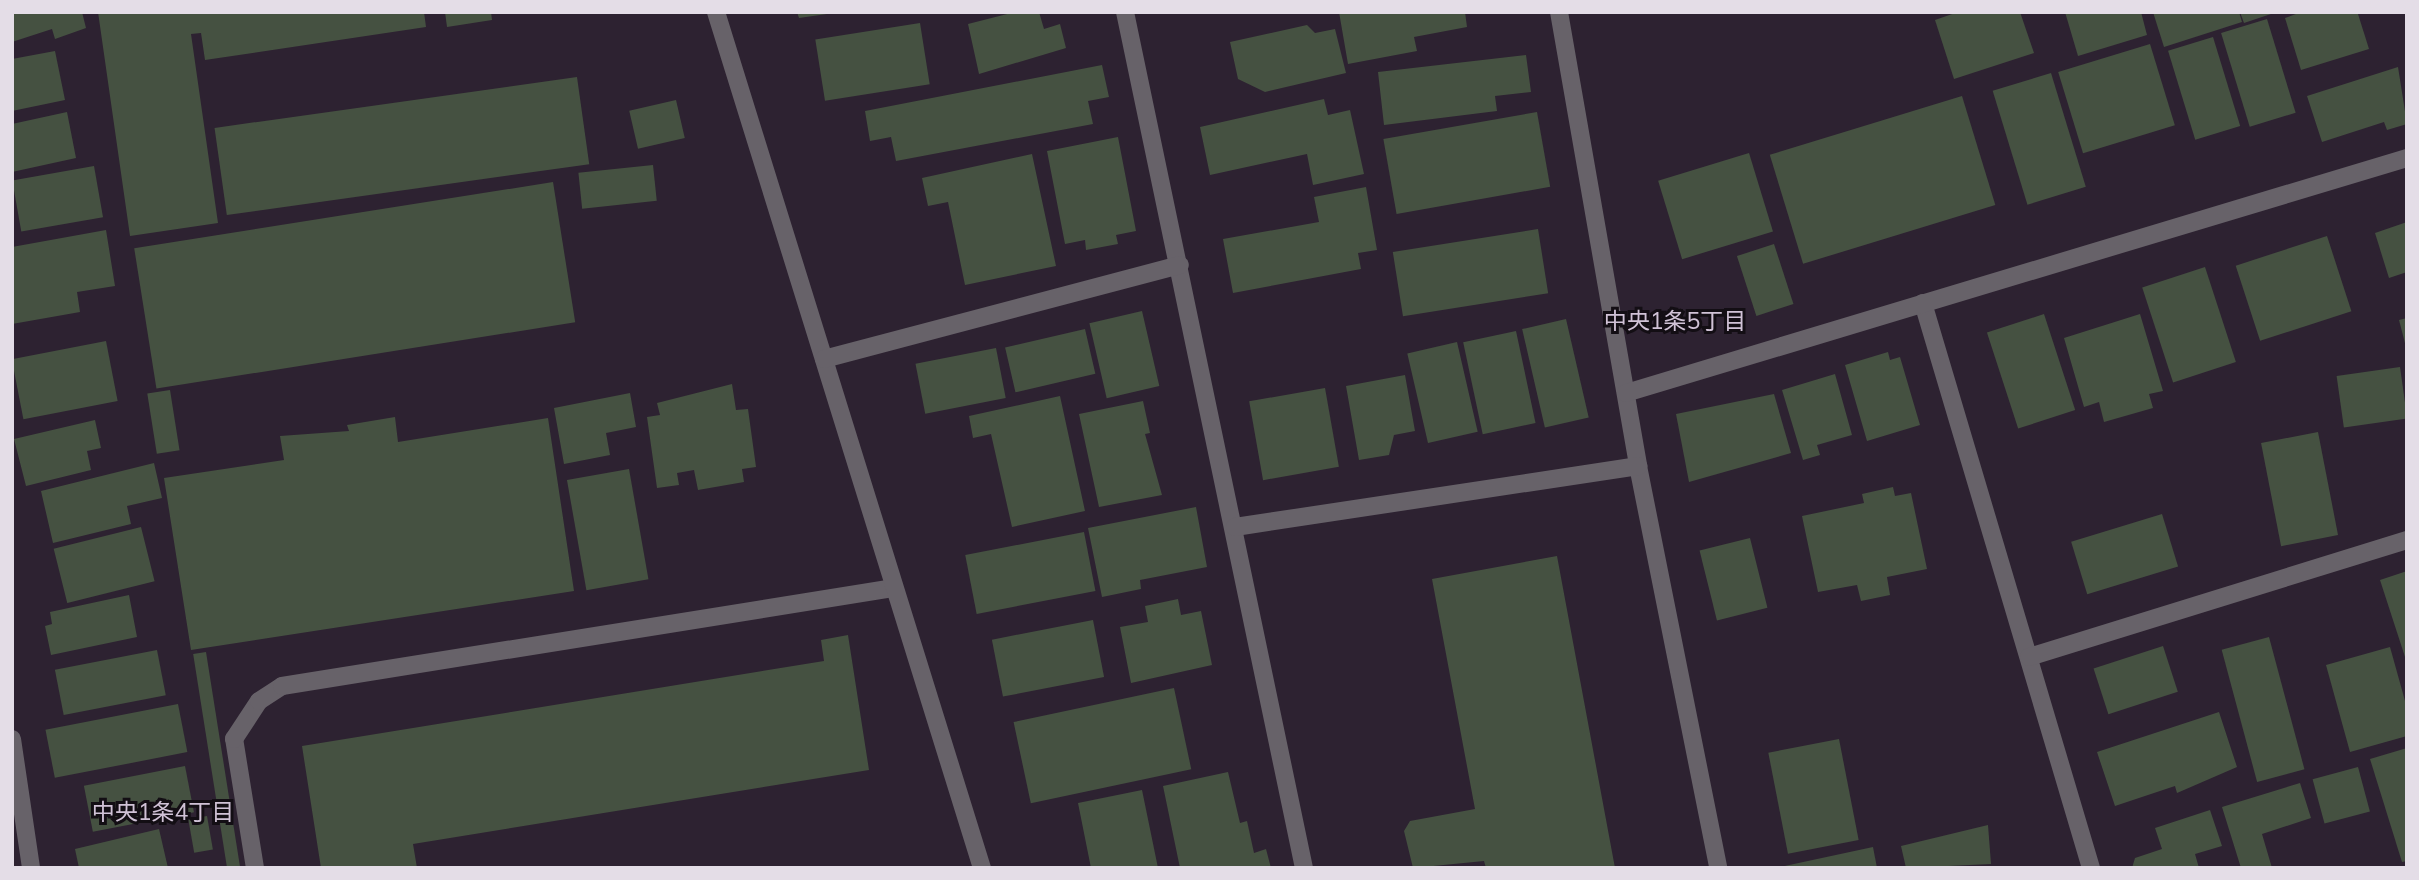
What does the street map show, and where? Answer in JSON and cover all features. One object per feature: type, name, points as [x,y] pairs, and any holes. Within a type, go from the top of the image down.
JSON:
[{"type":"street","points":[[716,12],[982,868]]},
{"type":"street","points":[[1125,12],[1235,527],[1304,868]]},
{"type":"street","points":[[1559,12],[1638,466],[1718,868]]},
{"type":"street","points":[[1626,393],[2407,158]]},
{"type":"street","points":[[824,359],[1180,265]]},
{"type":"street","points":[[1923,303],[2091,868]]},
{"type":"street","points":[[1235,527],[1638,466]]},
{"type":"street","points":[[2029,657],[2407,540]]},
{"type":"street","points":[[255,868],[234,739],[259,701],[282,686],[894,588]]},
{"type":"street","points":[[12,739],[32,868]]},
{"type":"building","points":[[12,12],[82,12],[86,28],[55,39],[52,29],[12,42]]},
{"type":"building","points":[[98,12],[424,12],[426,27],[205,60],[201,33],[191,34],[218,223],[130,236]]},
{"type":"building","points":[[445,12],[491,12],[492,20],[447,27]]},
{"type":"building","points":[[797,12],[826,12],[827,14],[799,18]]},
{"type":"building","points":[[1015,12],[1039,12],[1044,29],[1060,24],[1066,48],[979,74],[968,24]]},
{"type":"building","points":[[1339,12],[1465,12],[1467,27],[1414,37],[1417,51],[1348,64]]},
{"type":"building","points":[[1958,12],[2020,12],[2034,53],[1954,79],[1935,20]]},
{"type":"building","points":[[2065,12],[2141,12],[2147,35],[2078,56]]},
{"type":"building","points":[[2153,12],[2239,12],[2242,22],[2164,47]]},
{"type":"building","points":[[2240,12],[2274,12],[2274,13],[2244,23]]},
{"type":"building","points":[[2301,12],[2358,14],[2369,49],[2301,70],[2285,18]]},
{"type":"building","points":[[2267,19],[2296,113],[2250,127],[2221,33]]},
{"type":"building","points":[[920,23],[930,84],[825,101],[815,40]]},
{"type":"building","points":[[1307,25],[1315,33],[1335,29],[1346,73],[1265,92],[1238,79],[1230,42]]},
{"type":"building","points":[[2213,37],[2240,126],[2195,140],[2168,51]]},
{"type":"building","points":[[2150,44],[2175,125],[2083,153],[2058,72]]},
{"type":"building","points":[[55,51],[65,100],[12,111],[12,59]]},
{"type":"building","points":[[1526,55],[1531,92],[1495,96],[1497,111],[1384,125],[1378,72]]},
{"type":"building","points":[[1102,65],[1109,97],[1088,101],[1093,124],[896,161],[891,137],[870,141],[865,111]]},
{"type":"building","points":[[2398,67],[2407,124],[2387,130],[2384,122],[2322,142],[2307,96]]},
{"type":"building","points":[[2051,73],[2086,187],[2027,205],[1993,91]]},
{"type":"building","points":[[577,77],[589,164],[227,215],[215,128]]},
{"type":"building","points":[[1962,96],[1995,205],[1803,264],[1770,155]]},
{"type":"building","points":[[1324,99],[1328,115],[1350,110],[1364,174],[1313,185],[1307,154],[1210,175],[1200,127]]},
{"type":"building","points":[[676,100],[685,138],[638,149],[629,111]]},
{"type":"building","points":[[67,112],[76,158],[12,172],[12,124]]},
{"type":"building","points":[[1537,112],[1550,187],[1397,214],[1383,139]]},
{"type":"building","points":[[1118,137],[1136,231],[1116,235],[1118,244],[1086,250],[1085,240],[1065,244],[1047,151]]},
{"type":"building","points":[[1749,153],[1773,231],[1682,259],[1658,181]]},
{"type":"building","points":[[1032,154],[1056,266],[965,285],[948,202],[928,206],[922,178]]},
{"type":"building","points":[[653,165],[657,201],[582,209],[578,173]]},
{"type":"building","points":[[94,166],[103,217],[21,232],[12,180]]},
{"type":"building","points":[[553,182],[575,322],[156,389],[134,248]]},
{"type":"building","points":[[1366,187],[1377,250],[1358,253],[1361,269],[1233,293],[1223,239],[1319,222],[1314,197]]},
{"type":"building","points":[[2407,222],[2407,272],[2389,278],[2375,233]]},
{"type":"building","points":[[1538,229],[1548,293],[1403,316],[1393,252]]},
{"type":"building","points":[[106,230],[115,286],[77,292],[80,312],[12,324],[12,247]]},
{"type":"building","points":[[2327,236],[2351,311],[2260,341],[2236,266]]},
{"type":"building","points":[[1774,244],[1793,304],[1756,316],[1737,256]]},
{"type":"building","points":[[2205,267],[2236,362],[2173,383],[2142,287]]},
{"type":"building","points":[[1142,311],[1159,386],[1107,398],[1089,323]]},
{"type":"building","points":[[2044,314],[2075,410],[2018,429],[1987,333]]},
{"type":"building","points":[[2140,314],[2163,391],[2149,394],[2153,408],[2104,422],[2099,402],[2084,407],[2064,338]]},
{"type":"building","points":[[2407,318],[2407,347],[2406,347],[2399,320]]},
{"type":"building","points":[[1566,319],[1589,417],[1545,428],[1522,329]]},
{"type":"building","points":[[1085,329],[1095,374],[1015,392],[1005,347]]},
{"type":"building","points":[[1516,331],[1536,423],[1483,434],[1463,342]]},
{"type":"building","points":[[106,341],[118,401],[23,419],[12,359]]},
{"type":"building","points":[[1457,342],[1478,432],[1428,443],[1407,353]]},
{"type":"building","points":[[996,348],[1006,398],[925,414],[916,364]]},
{"type":"building","points":[[1888,352],[1890,360],[1900,357],[1920,425],[1867,441],[1845,365]]},
{"type":"building","points":[[2400,367],[2407,419],[2344,427],[2337,376]]},
{"type":"building","points":[[1835,374],[1852,435],[1817,445],[1820,455],[1803,460],[1782,390]]},
{"type":"building","points":[[1405,375],[1415,431],[1394,435],[1389,455],[1359,460],[1346,386]]},
{"type":"building","points":[[732,384],[736,410],[748,409],[756,467],[742,469],[744,482],[698,490],[694,470],[677,473],[679,485],[657,488],[647,417],[660,415],[657,403]]},
{"type":"building","points":[[1325,388],[1339,467],[1263,480],[1249,401]]},
{"type":"building","points":[[170,390],[180,450],[157,454],[147,394]]},
{"type":"building","points":[[630,393],[636,427],[606,433],[610,455],[564,464],[554,408]]},
{"type":"building","points":[[1774,394],[1791,453],[1689,482],[1676,414]]},
{"type":"building","points":[[1060,396],[1085,511],[1012,527],[991,434],[973,438],[969,416]]},
{"type":"building","points":[[1143,401],[1150,433],[1145,434],[1162,495],[1099,507],[1079,414]]},
{"type":"building","points":[[395,417],[398,442],[548,418],[574,591],[191,650],[164,478],[284,460],[280,436],[349,431],[347,425]]},
{"type":"building","points":[[95,420],[101,448],[87,451],[91,470],[26,486],[14,439]]},
{"type":"building","points":[[2318,432],[2338,535],[2281,546],[2261,443]]},
{"type":"building","points":[[154,463],[162,498],[127,506],[131,524],[53,543],[41,491]]},
{"type":"building","points":[[629,469],[648,579],[586,590],[567,480]]},
{"type":"building","points":[[1893,487],[1895,496],[1911,493],[1927,569],[1887,577],[1890,595],[1861,601],[1857,585],[1818,592],[1802,516],[1864,503],[1862,494]]},
{"type":"building","points":[[1196,507],[1207,567],[1140,580],[1141,589],[1102,597],[1088,528]]},
{"type":"building","points":[[2162,514],[2178,567],[2087,594],[2071,542]]},
{"type":"building","points":[[141,527],[155,581],[67,603],[54,549]]},
{"type":"building","points":[[1084,532],[1095,591],[977,614],[965,555]]},
{"type":"building","points":[[1750,538],[1767,608],[1717,620],[1700,551]]},
{"type":"building","points":[[1557,556],[1615,868],[1486,868],[1484,861],[1413,868],[1404,831],[1410,821],[1475,809],[1432,579]]},
{"type":"building","points":[[2407,571],[2407,660],[2406,660],[2380,580]]},
{"type":"building","points":[[129,595],[137,637],[51,655],[45,626],[52,624],[50,612]]},
{"type":"building","points":[[1178,599],[1181,615],[1201,611],[1212,665],[1131,683],[1120,627],[1148,622],[1145,606]]},
{"type":"building","points":[[1093,620],[1104,677],[1003,697],[992,640]]},
{"type":"building","points":[[848,635],[869,770],[413,844],[417,868],[321,868],[302,746],[824,661],[821,640]]},
{"type":"building","points":[[2269,637],[2304,769],[2257,782],[2222,650]]},
{"type":"building","points":[[2163,646],[2178,692],[2108,714],[2094,669]]},
{"type":"building","points":[[2390,647],[2407,708],[2407,736],[2350,752],[2326,665]]},
{"type":"building","points":[[157,650],[166,695],[64,715],[55,670]]},
{"type":"building","points":[[206,652],[240,868],[227,868],[193,654]]},
{"type":"building","points":[[1174,688],[1191,769],[1031,803],[1014,722]]},
{"type":"building","points":[[178,704],[187,752],[55,778],[45,730]]},
{"type":"building","points":[[2219,712],[2237,767],[2177,793],[2175,786],[2115,806],[2097,752]]},
{"type":"building","points":[[1839,739],[1859,840],[1788,854],[1768,753]]},
{"type":"building","points":[[2407,748],[2407,861],[2402,862],[2370,759]]},
{"type":"building","points":[[185,766],[194,812],[93,832],[84,786]]},
{"type":"building","points":[[2358,767],[2370,811],[2325,824],[2313,779]]},
{"type":"building","points":[[1228,772],[1240,823],[1247,821],[1254,853],[1266,849],[1271,868],[1180,868],[1163,786]]},
{"type":"building","points":[[2300,783],[2311,818],[2262,834],[2272,868],[2241,868],[2222,807]]},
{"type":"building","points":[[1142,790],[1158,868],[1091,868],[1078,803]]},
{"type":"building","points":[[2210,810],[2222,846],[2195,854],[2199,868],[2132,868],[2135,858],[2162,849],[2155,828]]},
{"type":"building","points":[[207,816],[213,849],[194,853],[188,819]]},
{"type":"building","points":[[1988,825],[1991,864],[1906,868],[1901,846]]},
{"type":"building","points":[[159,829],[168,868],[79,868],[75,849]]},
{"type":"building","points":[[1873,847],[1877,868],[1780,868],[1780,867]]},
{"type":"district","name":"中央1条5丁目","points":[[1675,321]]},
{"type":"district","name":"中央1条4丁目","points":[[163,812]]}]
